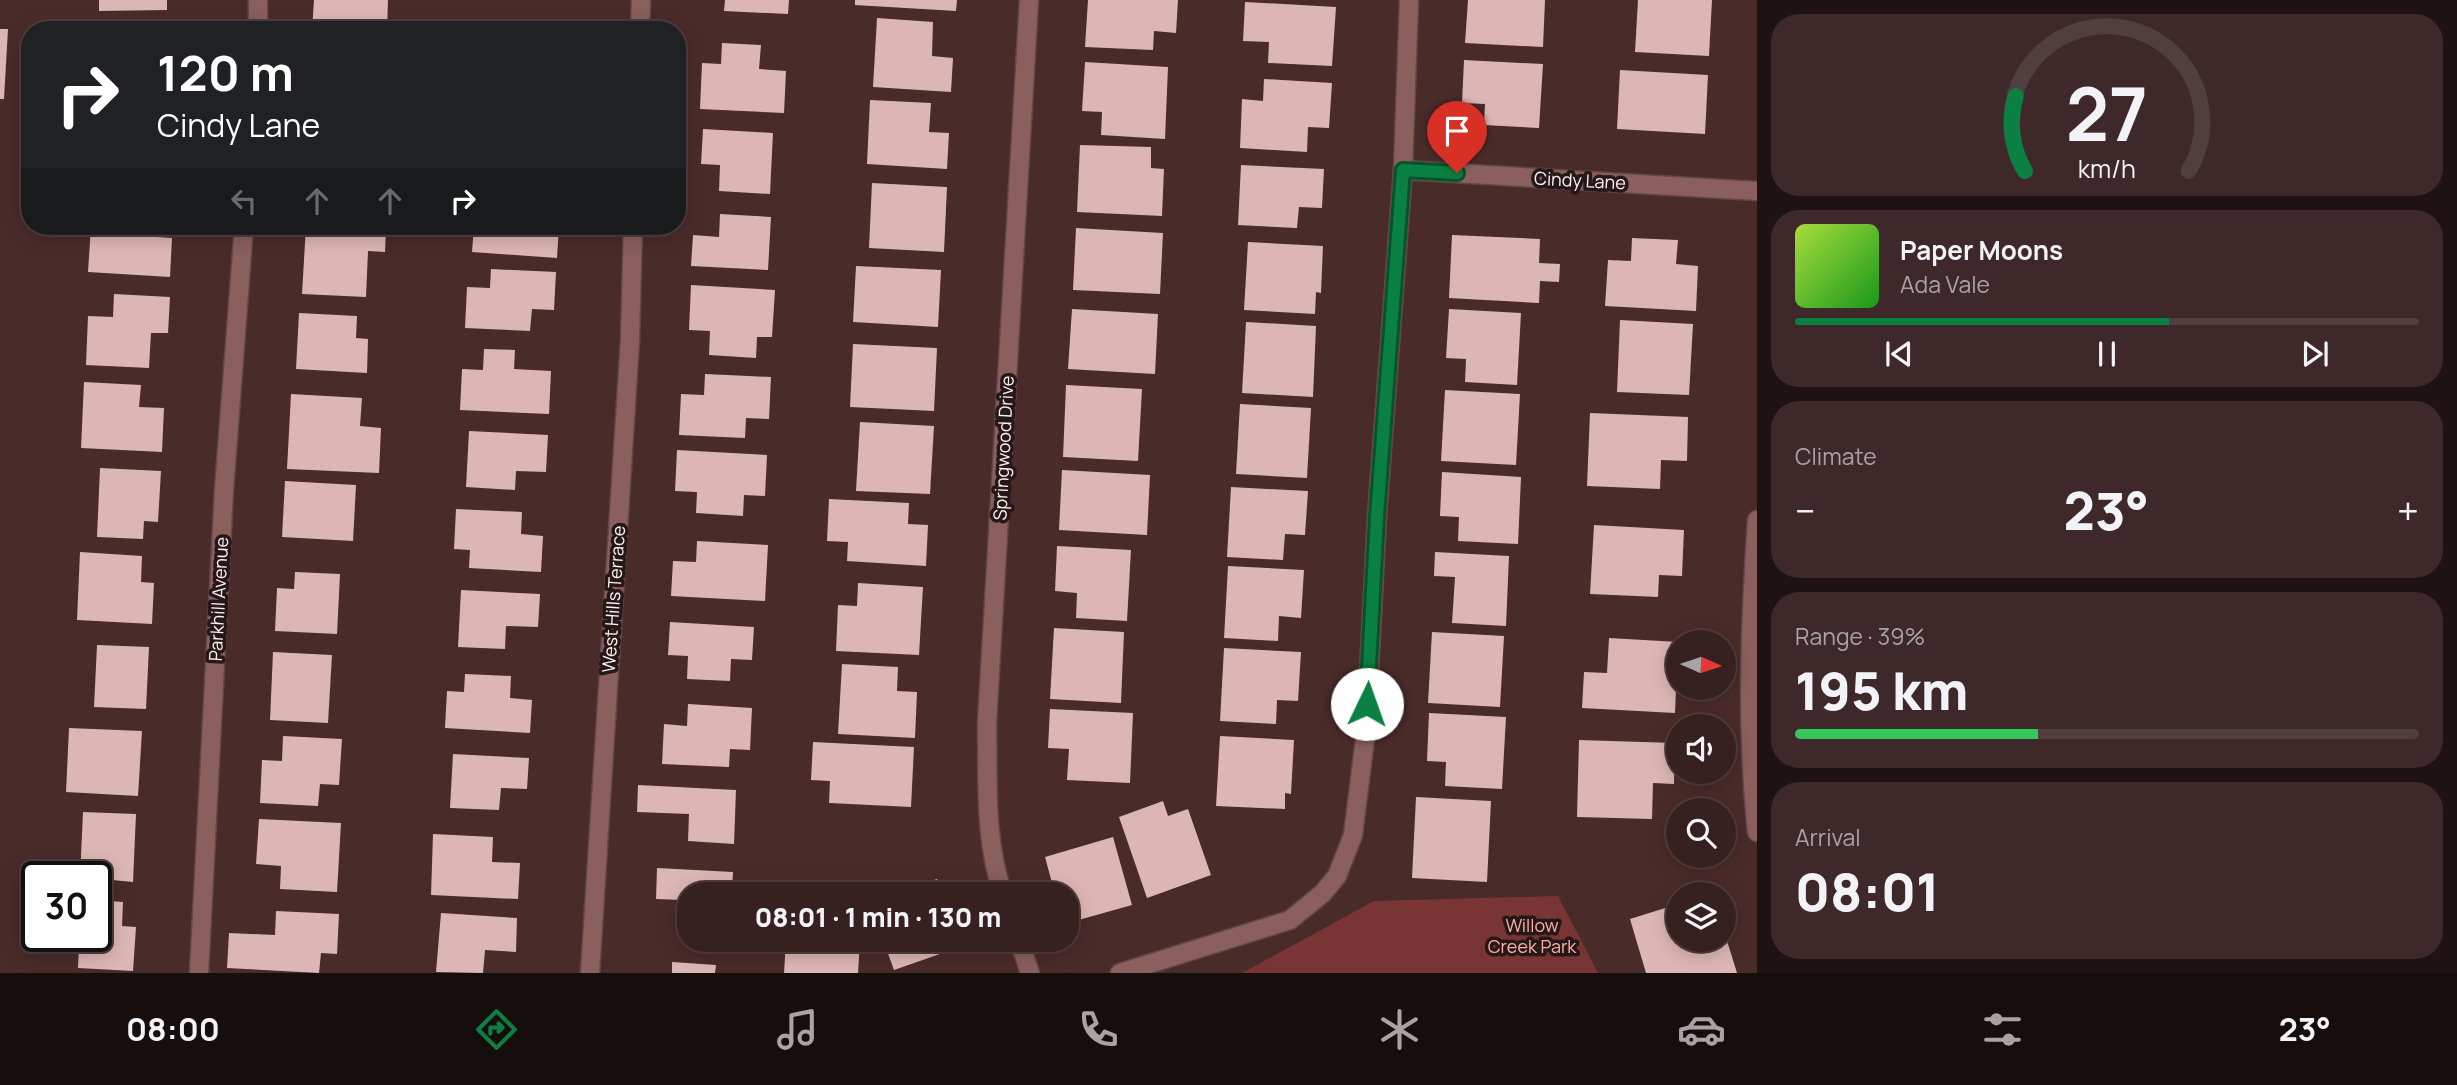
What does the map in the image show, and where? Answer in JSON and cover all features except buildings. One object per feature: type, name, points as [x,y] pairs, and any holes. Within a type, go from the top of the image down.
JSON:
[{"type":"street","points":[[258,0],[258,21]]},
{"type":"street","points":[[640,21],[641,0]]},
{"type":"street","name":"Springwood Drive","points":[[999,882],[989,834],[986,723],[1029,0]]},
{"type":"street","points":[[1120,973],[1290,920],[1324,893],[1337,876],[1353,835],[1366,731],[1377,516],[1403,170],[1409,0]]},
{"type":"street","name":"Cindy Lane","points":[[1403,170],[1757,191]]},
{"type":"street","name":"Parkhill Avenue","points":[[199,973],[224,490],[243,235]]},
{"type":"street","name":"West Hills Terrace","points":[[590,973],[630,340],[633,235]]},
{"type":"street","points":[[1757,520],[1750,765],[1757,832]]},
{"type":"street","points":[[1022,952],[1030,973]]},
{"type":"green space","name":"Willow Creek Park","points":[[1558,896],[1598,973],[1242,973],[1374,901]]},
{"type":"route","points":[[1367,704],[1377,516],[1403,170],[1457,173]]}]
